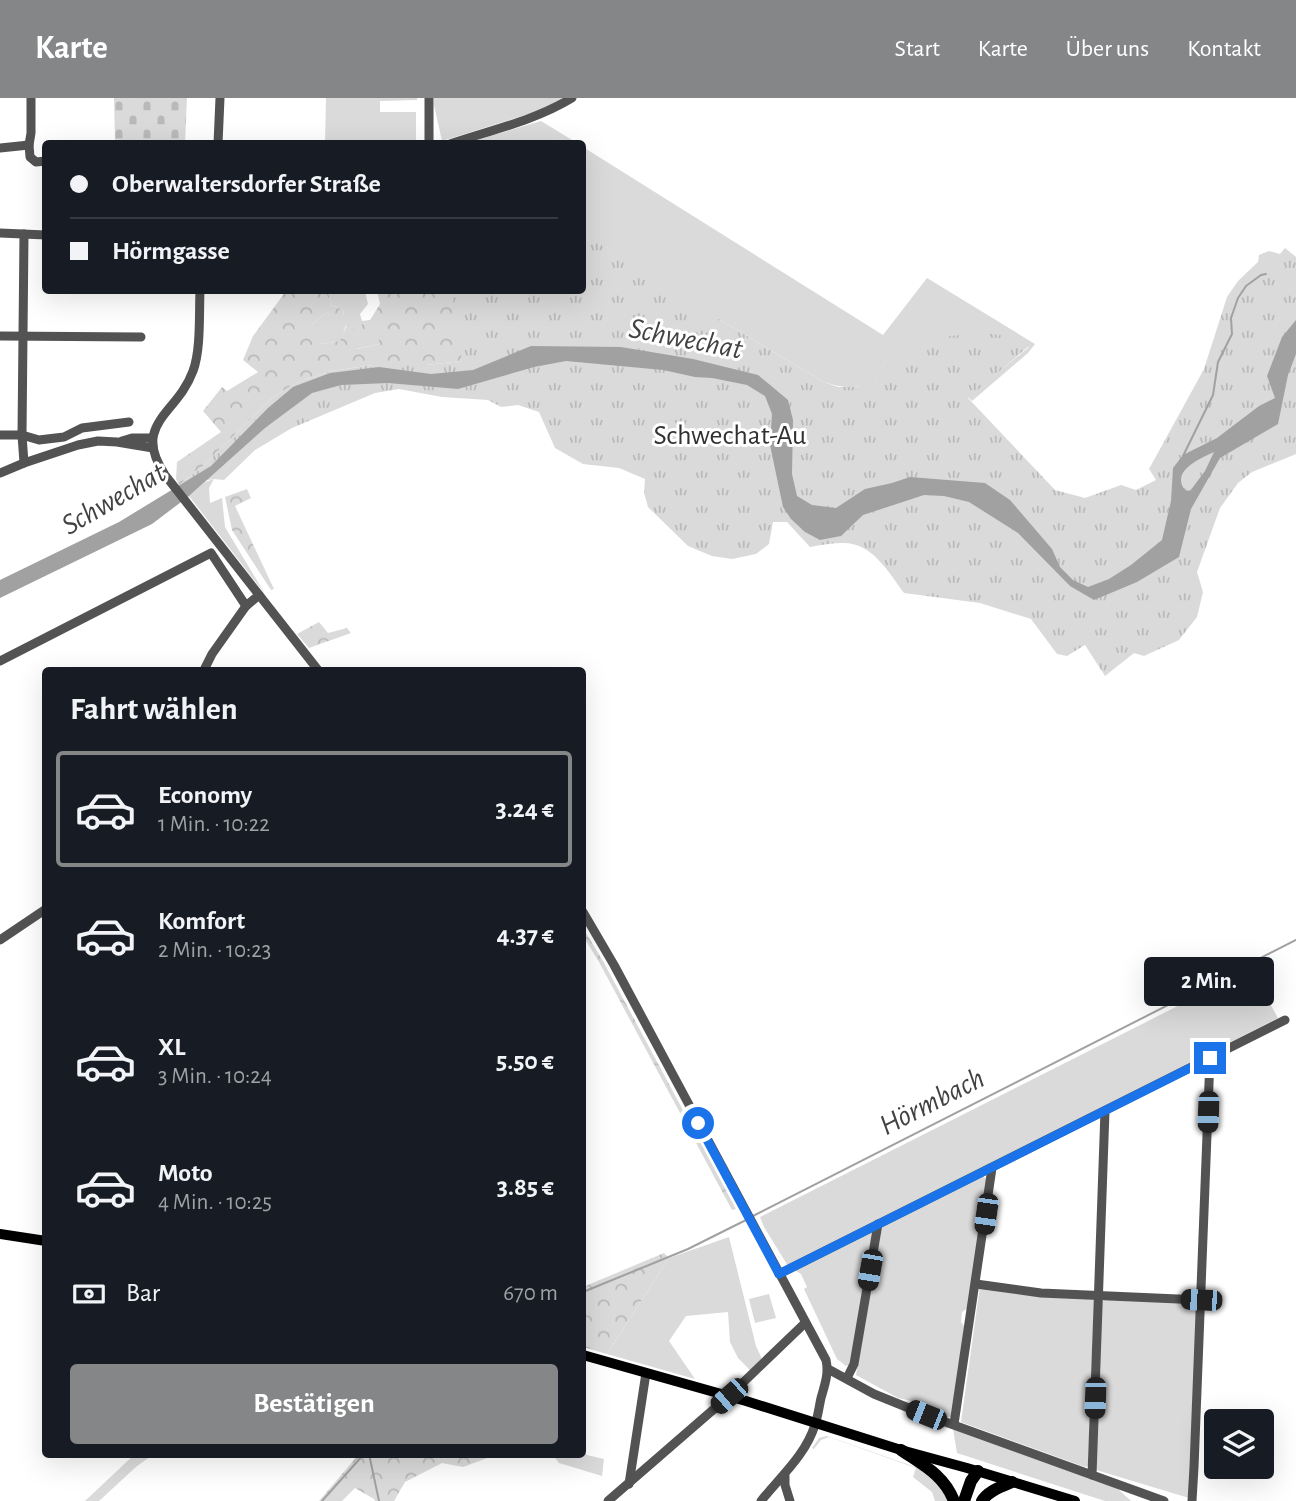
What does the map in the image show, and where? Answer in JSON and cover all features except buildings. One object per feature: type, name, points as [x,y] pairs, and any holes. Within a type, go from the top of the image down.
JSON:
[{"type":"highway","points":[[901,1451],[941,1478],[954,1501]]},
{"type":"highway","points":[[964,1501],[971,1481],[978,1471]]},
{"type":"highway","points":[[976,1501],[980,1479],[978,1471]]},
{"type":"highway","points":[[982,1501],[994,1490],[1012,1482]]},
{"type":"main road","points":[[0,1234],[42,1240]]},
{"type":"main road","points":[[586,1356],[729,1396],[901,1451],[1075,1501]]},
{"type":"street","points":[[31,98],[30,157],[36,162],[42,161]]},
{"type":"street","points":[[218,140],[220,98]]},
{"type":"street","points":[[429,98],[429,140]]},
{"type":"street","points":[[463,140],[531,119],[572,98]]},
{"type":"street","points":[[0,148],[29,145]]},
{"type":"street","points":[[0,233],[42,234]]},
{"type":"street","points":[[24,234],[24,463]]},
{"type":"street","points":[[200,294],[198,349],[194,369],[185,388],[154,429],[152,443],[160,468],[167,478],[316,667]]},
{"type":"street","points":[[0,335],[141,337]]},
{"type":"street","points":[[117,442],[132,438],[161,418]]},
{"type":"street","points":[[0,435],[22,435],[39,440],[64,438],[82,428],[129,422]]},
{"type":"street","points":[[132,438],[152,443]]},
{"type":"street","points":[[0,474],[24,463],[98,441],[152,443]]},
{"type":"street","points":[[0,661],[211,553],[246,606]]},
{"type":"street","points":[[206,667],[246,606],[259,596]]},
{"type":"street","points":[[0,940],[42,912]]},
{"type":"street","points":[[586,917],[826,1360],[828,1369],[816,1424],[785,1476],[777,1481],[761,1501]]},
{"type":"street","points":[[779,1274],[1285,1020]]},
{"type":"street","points":[[1192,1501],[1210,1058]]},
{"type":"street","points":[[1092,1475],[1105,1111]]},
{"type":"street","points":[[954,1424],[992,1168]]},
{"type":"street","points":[[847,1378],[855,1364],[878,1224]]},
{"type":"street","points":[[976,1284],[1041,1293],[1201,1300]]},
{"type":"street","points":[[608,1501],[729,1396],[805,1323]]},
{"type":"street","points":[[828,1369],[874,1394],[1164,1501]]},
{"type":"street","points":[[629,1484],[646,1373]]},
{"type":"street","points":[[785,1476],[790,1501]]},
{"type":"green space","points":[[114,98],[187,98],[185,140],[115,140]]},
{"type":"green space","points":[[326,98],[417,98],[380,101],[380,112],[416,112],[416,140],[325,140]]},
{"type":"green space","points":[[434,98],[564,98],[538,111],[445,140],[442,140]]},
{"type":"green space","points":[[541,121],[572,140],[477,140]]},
{"type":"green space","points":[[586,149],[883,335],[927,278],[1035,344],[972,401],[968,397],[1029,347],[887,359],[869,383],[844,387],[824,382],[717,318],[693,356],[611,249],[586,239]]},
{"type":"green space","points":[[586,239],[611,249],[690,301],[463,361],[426,365],[374,365],[331,371],[298,382],[273,397],[201,468],[179,485],[176,479],[177,462],[221,432],[203,411],[222,387],[227,391],[258,372],[243,360],[253,336],[284,294],[328,294],[331,305],[343,310],[344,316],[326,313],[312,324],[312,336],[323,344],[340,341],[347,325],[355,330],[357,349],[379,344],[379,329],[362,330],[362,321],[370,320],[380,304],[378,294],[586,294]]},
{"type":"green space","name":"Schwechat-Au","points":[[586,239],[611,249],[717,318],[824,382],[838,387],[857,387],[875,378],[887,359],[950,336],[985,333],[1026,339],[1029,346],[968,398],[1055,490],[1085,498],[1121,485],[1136,490],[1156,480],[1149,469],[1204,369],[1227,297],[1238,281],[1258,262],[1259,255],[1269,251],[1280,254],[1285,248],[1296,257],[1296,454],[1252,472],[1238,483],[1220,508],[1197,572],[1203,592],[1197,617],[1179,640],[1144,656],[1134,653],[1105,676],[1085,645],[1067,656],[1057,654],[1031,619],[980,603],[904,593],[879,560],[863,548],[843,543],[810,547],[787,522],[773,522],[769,544],[756,554],[732,559],[712,556],[688,546],[648,507],[644,493],[645,479],[619,468],[583,464],[555,448],[539,412],[518,405],[501,407],[488,400],[442,397],[399,389],[375,393],[292,428],[255,450],[224,480],[179,485],[201,468],[273,397],[298,382],[331,371],[374,365],[426,365],[462,361],[452,294],[586,294]]},
{"type":"green space","points":[[328,294],[366,294],[368,304],[360,314],[362,329],[379,329],[379,344],[356,349],[346,325],[341,341],[323,344],[311,336],[312,324],[326,313],[344,315],[343,310],[331,305]]},
{"type":"green space","points":[[214,479],[209,488],[210,503],[222,498],[225,527],[265,594],[189,496],[205,482]]},
{"type":"green space","points":[[247,489],[251,498],[235,506],[274,589],[271,590],[232,530],[225,497]]},
{"type":"green space","points":[[319,622],[328,633],[347,628],[351,633],[309,648],[297,634]]},
{"type":"green space","points":[[586,933],[736,1209],[732,1210],[586,941]]},
{"type":"green space","points":[[1251,969],[1278,1018],[788,1266],[764,1227],[760,1217]]},
{"type":"green space","points":[[982,1176],[987,1179],[968,1308],[962,1312],[961,1322],[964,1326],[954,1414],[943,1417],[936,1415],[931,1405],[898,1398],[856,1375],[882,1227]]},
{"type":"green space","points":[[871,1231],[874,1235],[851,1364],[846,1366],[837,1359],[804,1289],[807,1287],[801,1274],[794,1270]]},
{"type":"green space","points":[[729,1237],[756,1346],[762,1359],[750,1370],[738,1358],[730,1342],[728,1312],[686,1316],[669,1341],[695,1379],[607,1354],[669,1258]]},
{"type":"green space","points":[[664,1253],[669,1258],[607,1354],[586,1348],[586,1286]]},
{"type":"green space","points":[[980,1286],[1094,1299],[1088,1466],[961,1422]]},
{"type":"green space","points":[[769,1294],[776,1318],[755,1323],[749,1299]]},
{"type":"green space","points":[[1107,1298],[1197,1304],[1189,1498],[1096,1470],[1102,1302]]},
{"type":"green space","points":[[953,1429],[1117,1488],[1131,1501],[1105,1501],[957,1453]]},
{"type":"green space","points":[[827,1436],[924,1470],[931,1475],[950,1501],[935,1501],[932,1492],[913,1477],[916,1468],[829,1437],[812,1448],[819,1438]]},
{"type":"green space","points":[[586,1454],[604,1459],[602,1476],[559,1463],[555,1458],[586,1458]]},
{"type":"green space","points":[[131,1458],[148,1458],[99,1501],[85,1501]]},
{"type":"green space","points":[[356,1458],[487,1458],[463,1467],[442,1463],[405,1482],[394,1501],[375,1501],[355,1488],[342,1501],[319,1501]]},
{"type":"shaded area","points":[[1296,320],[1296,354],[1288,375],[1278,424],[1220,458],[1191,509],[1179,557],[1137,582],[1094,600],[1070,586],[1018,533],[969,502],[944,496],[924,495],[863,515],[841,536],[820,540],[805,532],[783,507],[770,445],[772,414],[765,396],[747,385],[712,378],[663,370],[566,361],[534,367],[458,389],[388,383],[341,385],[312,393],[265,428],[189,496],[152,524],[0,598],[0,580],[119,522],[211,466],[268,408],[293,387],[330,373],[379,367],[431,374],[473,370],[531,346],[621,347],[693,359],[758,375],[788,400],[793,420],[792,474],[797,496],[812,505],[836,508],[865,489],[910,477],[985,483],[1010,500],[1052,549],[1060,567],[1073,580],[1088,587],[1109,579],[1162,540],[1171,501],[1173,468],[1183,455],[1217,438],[1259,406],[1275,398],[1267,376],[1282,337]],"holes":[[[1214,452],[1205,471],[1190,491],[1185,490],[1181,483],[1184,471]]]},
{"type":"waterway","points":[[1183,456],[1213,395],[1218,362],[1232,334],[1231,318],[1238,298],[1246,286],[1266,274]]},
{"type":"waterway","name":"Hörmbach","points":[[753,1216],[1296,940]]},
{"type":"waterway","name":"Hörmbach","points":[[586,1291],[688,1249],[748,1219]]},
{"type":"waterway","name":"Hörmbach","points":[[322,1501],[360,1458]]},
{"type":"waterway","points":[[370,1458],[379,1501]]},
{"type":"route","points":[[698,1123],[779,1274],[1210,1058]]},
{"type":"water label","name":"Schwechat","points":[[686,339]]},
{"type":"water label","name":"Schwechat","points":[[114,499]]}]
